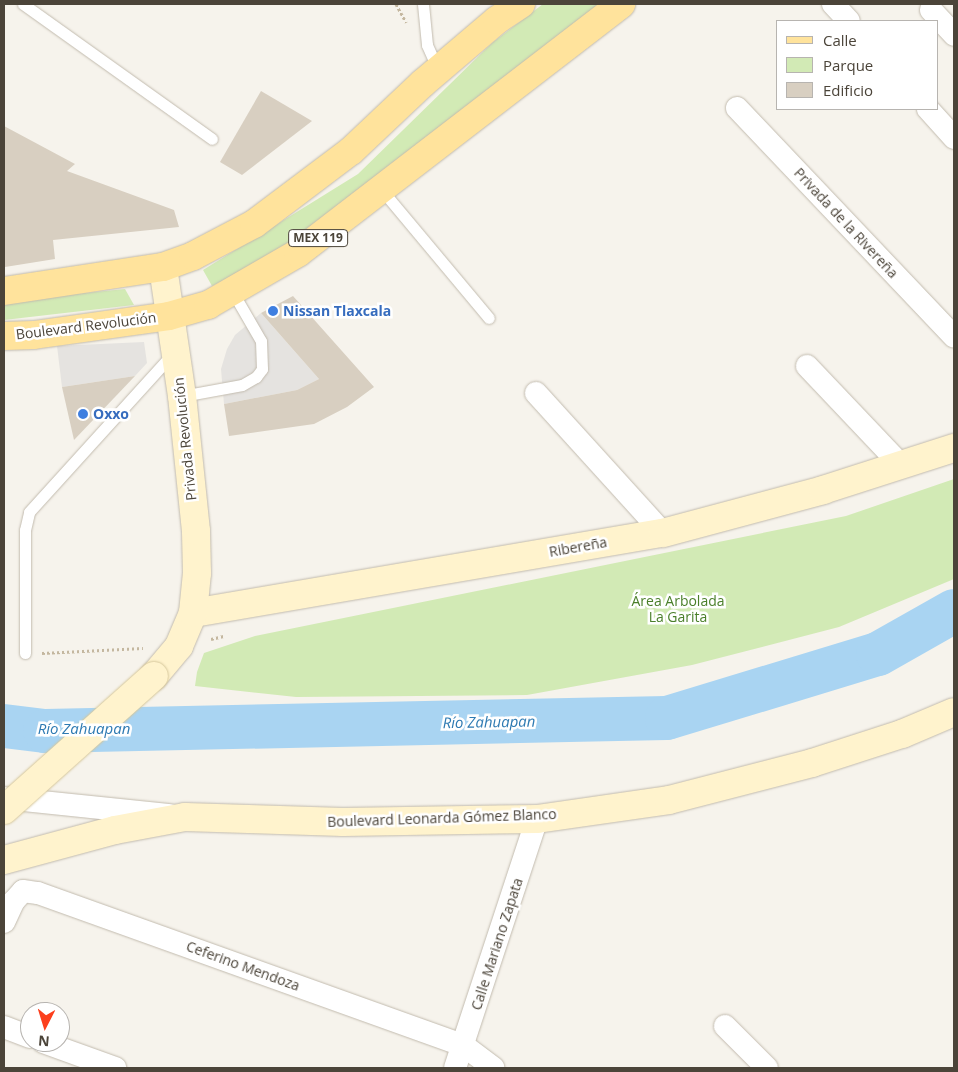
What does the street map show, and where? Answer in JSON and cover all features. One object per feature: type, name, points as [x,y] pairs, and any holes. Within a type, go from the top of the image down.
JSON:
[{"type":"main road","points":[[4,291],[163,266],[193,256],[254,224],[351,151],[409,95],[497,20],[520,4]]},
{"type":"main road","name":"MEX 119","points":[[169,316],[208,305],[298,253],[621,4]]},
{"type":"main road","name":"Boulevard Revolución","points":[[4,336],[34,335],[169,316]]},
{"type":"street","points":[[833,4],[848,20]]},
{"type":"street","points":[[931,10],[954,35]]},
{"type":"street","name":"Privada de la Rivereña","points":[[737,108],[954,337]]},
{"type":"street","points":[[929,110],[954,138]]},
{"type":"street","name":"Privada Revolución","points":[[4,810],[154,676],[180,646],[193,613],[196,573],[196,531],[182,396],[163,266]]},
{"type":"street","points":[[807,366],[901,465]]},
{"type":"street","points":[[536,394],[663,533]]},
{"type":"street","name":"Ribereña","points":[[193,613],[663,533],[823,490],[954,448]]},
{"type":"street","name":"Boulevard Leonarda Gómez Blanco","points":[[4,860],[115,830],[185,816],[343,822],[537,819],[669,800],[812,763],[902,734],[954,712]]},
{"type":"street","points":[[4,798],[185,816]]},
{"type":"street","name":"Calle Mariano Zapata","points":[[455,1068],[537,819]]},
{"type":"street","name":"Ceferino Mendoza","points":[[4,922],[14,901],[23,892],[38,893],[463,1045],[493,1068]]},
{"type":"street","points":[[725,1026],[768,1068]]},
{"type":"street","points":[[4,1028],[20,1034]]},
{"type":"street","points":[[70,1052],[115,1068]]},
{"type":"lane","points":[[23,4],[212,139]]},
{"type":"lane","points":[[423,4],[427,44],[438,70]]},
{"type":"lane","points":[[381,189],[489,318]]},
{"type":"lane","points":[[182,396],[242,385],[256,377],[262,370],[263,354],[261,341],[232,292]]},
{"type":"lane","points":[[25,654],[26,530],[29,512],[175,352]]},
{"type":"path","points":[[25,654],[180,646]]},
{"type":"green space","points":[[543,4],[608,4],[294,246],[212,286],[203,270],[358,174],[492,43]]},
{"type":"green space","points":[[125,289],[134,305],[4,320],[4,301]]},
{"type":"green space","name":"Área Arbolada La Garita","points":[[954,479],[954,579],[839,627],[692,665],[527,695],[296,697],[195,686],[197,672],[204,653],[255,636],[846,516]]},
{"type":"shaded area","points":[[261,313],[319,379],[297,390],[224,404],[221,369],[227,349],[235,335]]},
{"type":"shaded area","points":[[144,342],[147,363],[135,376],[62,387],[57,346]]},
{"type":"building","points":[[261,91],[312,121],[242,175],[220,162]]},
{"type":"building","points":[[4,126],[75,164],[67,171],[174,210],[179,227],[53,240],[55,259],[5,267]]},
{"type":"building","points":[[293,296],[374,387],[347,407],[314,424],[229,436],[224,404],[297,390],[319,379],[261,313]]},
{"type":"building","name":"Oxxo","points":[[135,376],[74,440],[62,387]]},
{"type":"waterway","name":"Río Zahuapan","points":[[4,726],[45,731],[667,718],[878,654],[954,611]]},
{"type":"place","name":"Nissan Tlaxcala","points":[[273,311]]},
{"type":"place","name":"Oxxo","points":[[83,414]]}]
